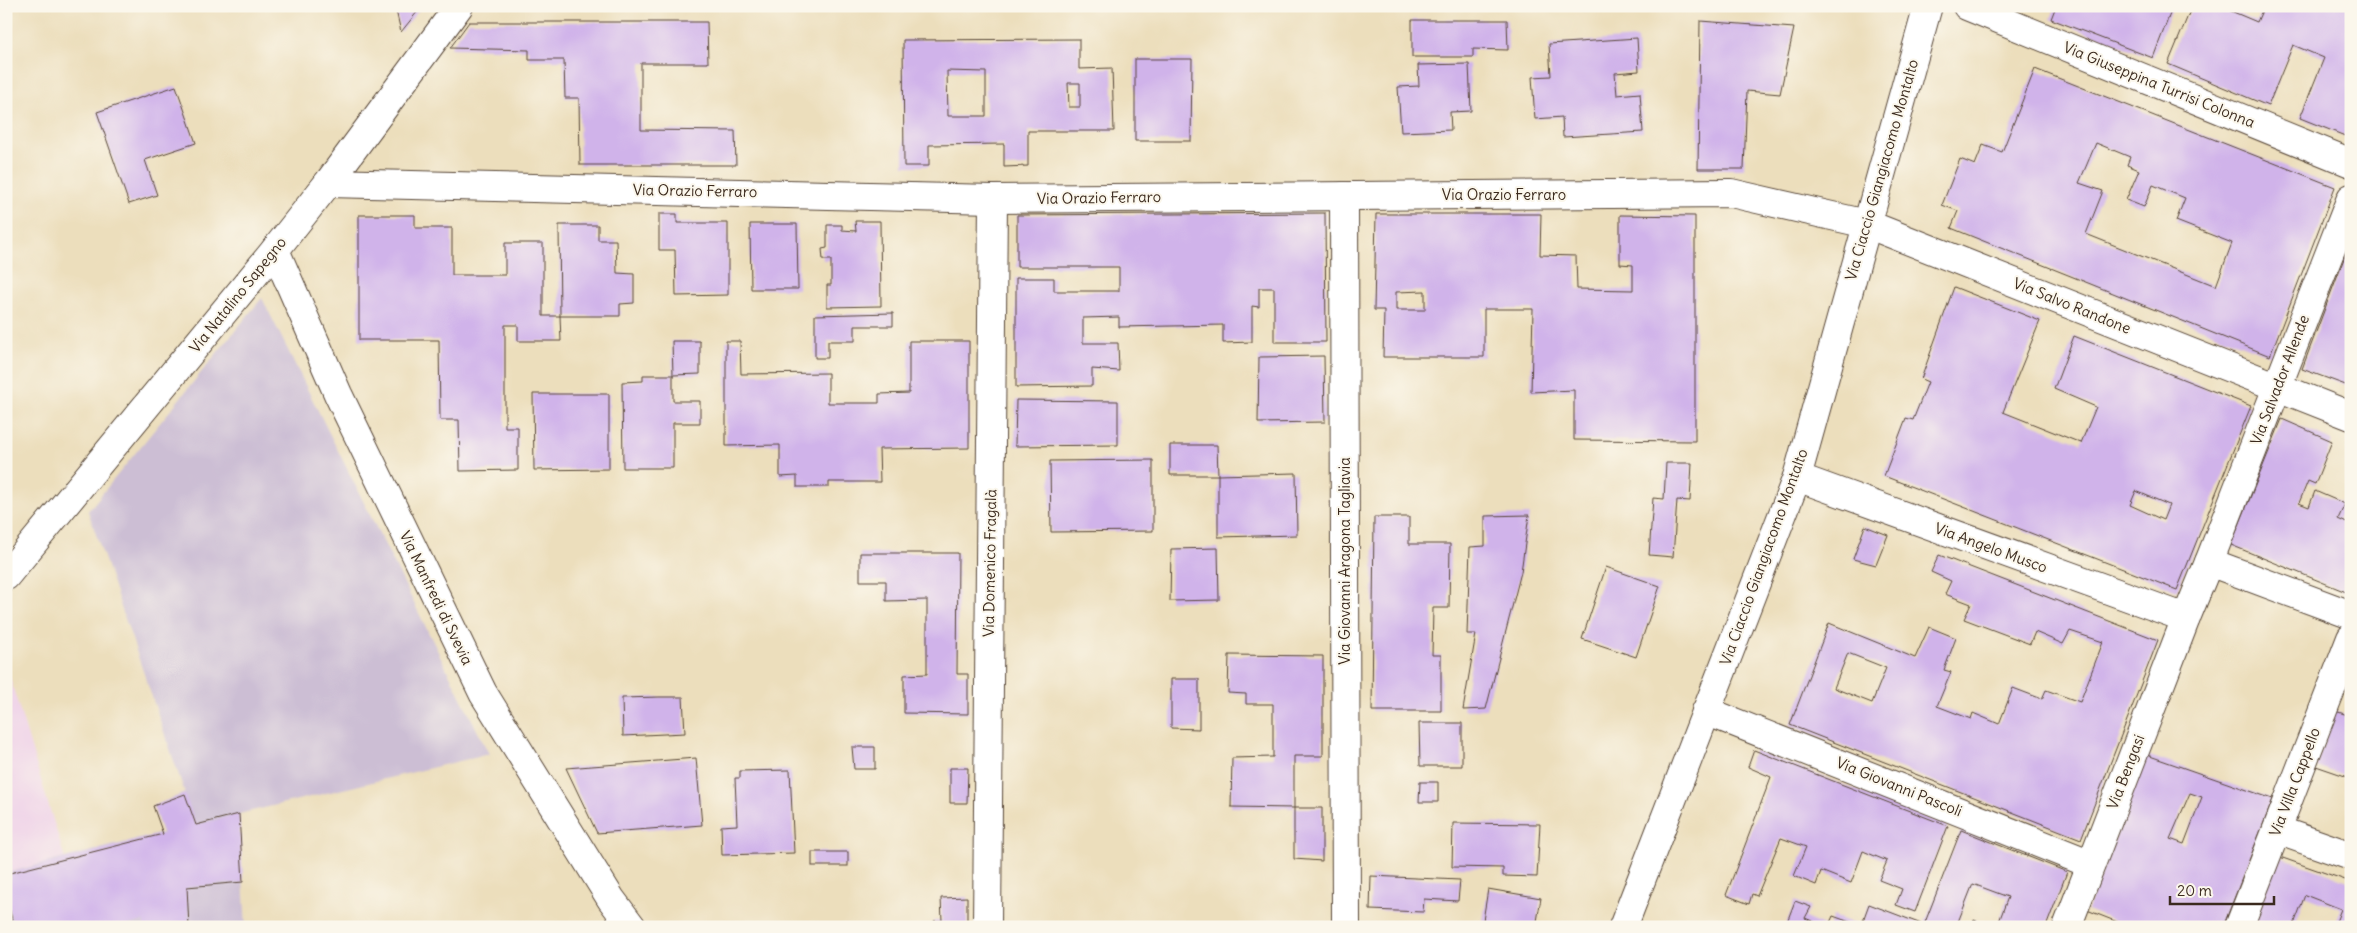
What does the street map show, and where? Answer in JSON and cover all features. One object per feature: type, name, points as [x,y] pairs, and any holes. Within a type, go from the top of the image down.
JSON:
[{"type":"street","name":"Via Natalino Sapegno","points":[[6,576],[275,250],[328,183],[459,6]]},
{"type":"street","name":"Via Ciaccio Giangiacomo Montalto","points":[[1623,927],[1797,478],[1928,6]]},
{"type":"street","name":"Via Giuseppina Turrisi Colonna","points":[[1967,6],[2351,163]]},
{"type":"street","name":"Via Orazio Ferraro","points":[[328,183],[994,199],[1731,193],[1867,224]]},
{"type":"street","name":"Via Giovanni Aragona Tagliavia","points":[[1344,196],[1346,927]]},
{"type":"street","name":"Via Salvador Allende","points":[[2186,618],[2351,198]]},
{"type":"street","name":"Via Domenico Fragalà","points":[[987,927],[994,199]]},
{"type":"street","name":"Via Salvo Randone","points":[[1867,224],[2351,416]]},
{"type":"street","name":"Via Manfredi di Svevia","points":[[275,250],[338,394],[483,693],[611,899],[632,927]]},
{"type":"street","name":"Via Angelo Musco","points":[[1797,478],[2186,618]]},
{"type":"street","points":[[2209,562],[2351,615]]},
{"type":"street","name":"Via Bengasi","points":[[2067,927],[2186,618]]},
{"type":"street","name":"Via Villa Cappello","points":[[2239,927],[2351,638]]},
{"type":"street","name":"Via Giovanni Pascoli","points":[[1706,710],[2091,864]]},
{"type":"street","points":[[2277,830],[2351,856]]},
{"type":"shaded area","points":[[262,298],[489,754],[239,814],[246,927],[6,927],[6,873],[162,833],[153,806],[185,793],[88,511]]},
{"type":"shaded area","points":[[6,665],[65,859],[6,873]]},
{"type":"building","points":[[395,6],[422,6],[401,32]]},
{"type":"building","points":[[2056,6],[2173,6],[2153,58],[2051,19]]},
{"type":"building","points":[[2192,6],[2219,6],[2257,22],[2264,6],[2275,6],[2284,10],[2286,6],[2346,6],[2351,8],[2350,138],[2300,118],[2324,58],[2293,45],[2268,106],[2168,64]]},
{"type":"building","points":[[1412,20],[1507,20],[1508,50],[1473,49],[1473,57],[1412,57]]},
{"type":"building","points":[[1700,21],[1794,28],[1780,94],[1747,91],[1744,169],[1698,169]]},
{"type":"building","points":[[469,22],[707,22],[708,63],[641,63],[641,130],[735,131],[736,165],[580,165],[579,98],[565,98],[564,60],[529,60],[529,50],[450,48]]},
{"type":"building","points":[[1637,38],[1639,71],[1615,73],[1617,95],[1640,93],[1643,132],[1563,137],[1562,117],[1535,119],[1532,77],[1551,76],[1549,44]]},
{"type":"building","points":[[1079,39],[1079,69],[1112,68],[1114,131],[1028,131],[1028,166],[1004,167],[1004,144],[929,145],[929,166],[904,166],[903,40]],"holes":[[[947,71],[986,72],[986,116],[948,116]],[[1068,83],[1080,83],[1080,107],[1069,107]]]},
{"type":"building","points":[[1135,59],[1192,59],[1191,141],[1135,141]]},
{"type":"building","points":[[1469,64],[1471,111],[1450,112],[1451,130],[1401,132],[1398,87],[1419,86],[1418,65]]},
{"type":"building","points":[[2035,69],[2335,187],[2270,356],[1951,228],[1958,211],[1942,205],[1960,159],[1975,165],[1983,145],[2002,152]],"holes":[[[2096,143],[2130,157],[2127,165],[2139,170],[2126,200],[2144,207],[2153,185],[2185,198],[2176,221],[2232,243],[2216,286],[2086,234],[2103,191],[2079,183]]]},
{"type":"building","points":[[176,86],[196,143],[145,160],[157,195],[129,204],[97,112]]},
{"type":"building","points":[[1325,213],[1326,342],[1274,342],[1274,288],[1259,288],[1259,307],[1252,306],[1252,342],[1223,343],[1223,325],[1119,327],[1119,317],[1083,318],[1083,343],[1118,343],[1119,371],[1092,369],[1092,386],[1016,387],[1016,278],[1054,278],[1054,291],[1119,291],[1119,267],[1017,267],[1017,215]]},
{"type":"building","points":[[659,214],[677,214],[677,223],[728,223],[728,295],[676,296],[675,250],[659,250]]},
{"type":"building","points":[[1376,214],[1541,214],[1540,255],[1576,256],[1577,289],[1633,290],[1633,265],[1620,264],[1620,215],[1695,216],[1695,441],[1574,440],[1574,390],[1531,392],[1533,309],[1484,309],[1484,357],[1383,357],[1384,310],[1374,310]],"holes":[[[1425,291],[1425,310],[1396,310],[1396,292]]]},
{"type":"building","points":[[359,215],[415,215],[415,228],[452,228],[452,275],[505,275],[505,243],[543,243],[543,316],[560,316],[561,341],[518,341],[518,325],[505,325],[505,427],[518,427],[518,470],[460,471],[459,420],[440,420],[439,340],[359,340]]},
{"type":"building","points":[[855,221],[880,221],[881,306],[827,307],[827,285],[831,285],[831,260],[823,260],[822,249],[827,248],[827,225],[842,225],[842,230],[856,231]]},
{"type":"building","points":[[750,224],[797,224],[798,289],[751,289]]},
{"type":"building","points":[[559,225],[598,225],[598,240],[616,240],[617,273],[634,274],[634,303],[620,304],[620,316],[560,316]]},
{"type":"building","points":[[2351,240],[2351,387],[2302,369]]},
{"type":"building","points":[[1954,287],[2040,321],[2003,412],[2081,443],[2096,407],[2054,389],[2074,336],[2251,406],[2177,590],[1884,476],[1906,418],[1913,420],[1928,382],[1921,379]],"holes":[[[2136,491],[2169,505],[2163,520],[2130,505]]]},
{"type":"building","points":[[893,313],[893,326],[855,326],[855,341],[828,341],[828,358],[815,358],[815,315]]},
{"type":"building","points":[[672,341],[700,341],[700,374],[673,375]]},
{"type":"building","points":[[726,341],[740,341],[741,374],[828,373],[828,403],[879,403],[879,394],[909,393],[909,341],[969,341],[969,448],[879,449],[880,482],[829,482],[829,487],[797,487],[797,476],[780,477],[780,445],[726,446]]},
{"type":"building","points":[[1324,356],[1325,422],[1258,423],[1259,357]]},
{"type":"building","points":[[643,375],[673,375],[673,401],[700,401],[700,423],[673,423],[673,468],[623,468],[622,382],[643,381]]},
{"type":"building","points":[[533,394],[609,394],[609,469],[534,470]]},
{"type":"building","points":[[1016,400],[1118,401],[1118,445],[1015,446]]},
{"type":"building","points":[[2282,419],[2332,441],[2315,484],[2308,481],[2299,503],[2309,507],[2315,491],[2345,504],[2338,519],[2351,525],[2351,594],[2231,545]]},
{"type":"building","points":[[1170,445],[1217,445],[1218,475],[1170,475]]},
{"type":"building","points":[[1153,460],[1153,531],[1051,532],[1050,461]]},
{"type":"building","points":[[1666,463],[1692,463],[1690,501],[1677,500],[1673,557],[1649,555],[1653,498],[1664,499]]},
{"type":"building","points":[[1296,473],[1297,535],[1218,537],[1218,475]]},
{"type":"building","points":[[1529,515],[1521,572],[1486,709],[1463,710],[1476,634],[1467,634],[1470,547],[1485,546],[1485,516]]},
{"type":"building","points":[[1374,517],[1409,517],[1409,544],[1450,544],[1449,608],[1433,608],[1432,655],[1441,655],[1441,711],[1372,711]]},
{"type":"building","points":[[1865,526],[1888,535],[1876,565],[1853,559]]},
{"type":"building","points":[[1218,548],[1219,600],[1170,601],[1171,549]]},
{"type":"building","points":[[860,553],[958,553],[957,674],[968,674],[968,714],[904,713],[904,675],[927,674],[927,600],[886,601],[886,581],[860,581]]},
{"type":"building","points":[[1939,555],[2158,640],[2081,839],[1790,725],[1829,623],[1915,658],[1929,627],[1956,638],[1944,670],[1951,672],[1937,706],[1971,719],[1973,713],[1999,724],[2013,688],[2042,699],[2046,690],[2080,702],[2103,642],[2070,631],[2063,644],[2035,632],[2030,644],[1964,619],[1971,604],[1945,594],[1951,581],[1931,572]],"holes":[[[1848,653],[1886,668],[1872,703],[1834,688]]]},
{"type":"building","points":[[1606,567],[1660,586],[1636,657],[1582,639]]},
{"type":"building","points":[[1229,655],[1323,656],[1323,756],[1294,756],[1294,808],[1231,807],[1232,758],[1273,757],[1273,704],[1246,704],[1246,694],[1228,693]]},
{"type":"building","points":[[1171,679],[1199,679],[1199,729],[1171,728]]},
{"type":"building","points":[[683,697],[685,733],[623,736],[622,698]]},
{"type":"building","points":[[2335,711],[2351,716],[2351,778],[2316,766]]},
{"type":"building","points":[[1419,723],[1462,723],[1462,766],[1420,766]]},
{"type":"building","points":[[852,747],[875,747],[875,769],[854,769]]},
{"type":"building","points":[[1754,750],[1948,826],[1915,912],[1896,905],[1902,889],[1879,880],[1887,861],[1863,851],[1851,883],[1821,871],[1816,885],[1794,876],[1806,847],[1781,838],[1757,896],[1752,894],[1749,904],[1726,895],[1771,777],[1748,767]]},
{"type":"building","points":[[2147,755],[2273,799],[2223,927],[2125,927],[2125,925],[2087,910]],"holes":[[[2190,793],[2202,797],[2184,844],[2170,839]]]},
{"type":"building","points":[[696,758],[702,825],[597,833],[566,768]]},
{"type":"building","points":[[950,768],[968,768],[967,803],[950,803]]},
{"type":"building","points":[[790,770],[794,853],[722,855],[721,826],[737,825],[735,778],[740,778],[740,771]]},
{"type":"building","points":[[1420,782],[1438,782],[1438,802],[1419,802]]},
{"type":"building","points":[[185,794],[196,825],[239,814],[243,882],[187,887],[189,927],[145,927],[143,921],[121,927],[14,927],[6,896],[6,874],[163,834],[153,806]]},
{"type":"building","points":[[1294,808],[1322,808],[1322,861],[1294,859]]},
{"type":"building","points":[[1453,823],[1540,824],[1537,877],[1503,876],[1503,868],[1452,867]]},
{"type":"building","points":[[1961,830],[2067,872],[2046,927],[1997,927],[2008,897],[1973,884],[1956,927],[1828,927],[1833,916],[1861,926],[1869,904],[1924,925]]},
{"type":"building","points":[[812,852],[848,852],[848,866],[812,866]]},
{"type":"building","points":[[2277,856],[2351,882],[2351,927],[2334,927],[2341,909],[2305,895],[2293,927],[2250,927]]},
{"type":"building","points":[[1371,876],[1460,880],[1458,901],[1424,899],[1423,912],[1370,910]]},
{"type":"building","points":[[1488,889],[1541,898],[1536,927],[1482,927]]},
{"type":"building","points":[[967,897],[967,927],[934,927],[934,921],[942,921],[941,898]]},
{"type":"building","points":[[1795,901],[1811,907],[1805,918],[1826,927],[1785,927]]},
{"type":"building","points":[[1974,920],[1991,927],[1971,927]]}]
